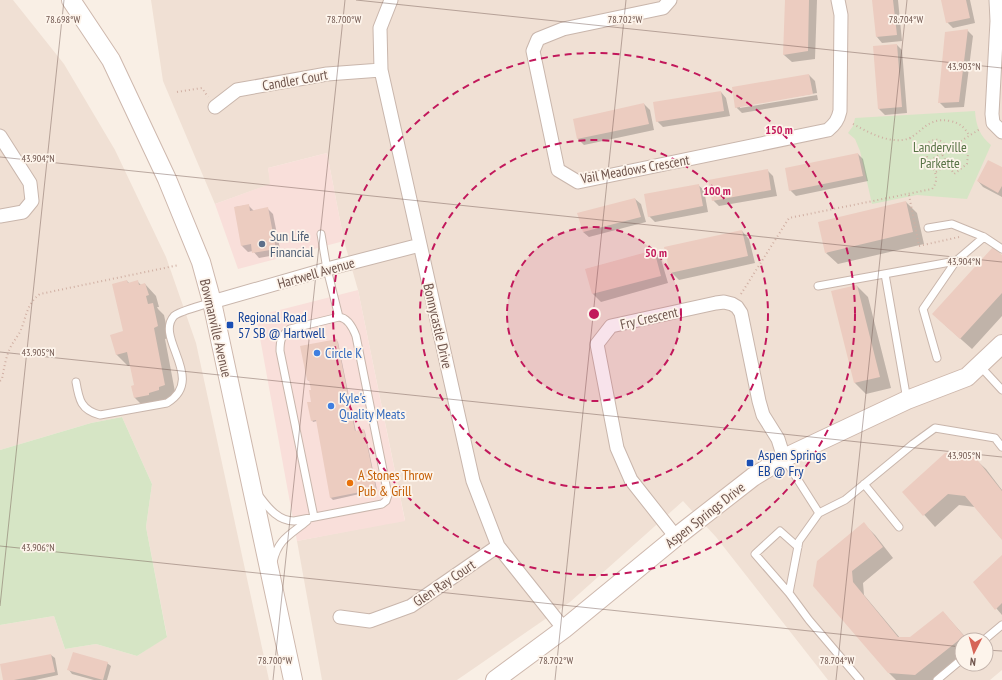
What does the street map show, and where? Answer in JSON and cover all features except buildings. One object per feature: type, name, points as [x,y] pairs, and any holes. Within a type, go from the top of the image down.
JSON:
[{"type":"main road","name":"Bowmanville Avenue","points":[[71,0],[111,60],[164,172],[200,262],[212,302],[293,680]]},
{"type":"main road","name":"Aspen Springs Drive","points":[[495,680],[564,629],[676,537],[753,477],[784,458],[907,400],[967,377],[1002,344]]},
{"type":"street","name":"Bonnycastle Drive","points":[[391,0],[380,28],[381,70],[473,481],[498,546],[564,629]]},
{"type":"street","name":"Vail Meadows Crescent","points":[[670,0],[663,8],[563,29],[538,39],[533,51],[558,170],[578,182],[828,130],[835,125],[840,111],[841,15],[838,0]]},
{"type":"street","points":[[996,0],[997,21],[992,114],[993,123],[1002,132]]},
{"type":"street","name":"Candler Court","points":[[215,108],[237,90],[327,74],[381,70]]},
{"type":"street","points":[[0,136],[30,183],[32,201],[23,212],[0,216]]},
{"type":"street","name":"Hartwell Avenue","points":[[212,302],[327,269],[420,245]]},
{"type":"street","name":"Fry Crescent","points":[[676,537],[631,480],[617,448],[597,344],[611,326],[716,302],[732,304],[737,308],[743,322],[763,415],[778,439],[784,458]]},
{"type":"street","name":"Glen Ray Court","points":[[340,617],[370,620],[411,606],[498,546]]},
{"type":"lane","points":[[928,228],[952,224],[984,237],[1002,249]]},
{"type":"lane","points":[[321,234],[327,269],[339,317]]},
{"type":"lane","points":[[937,358],[923,309],[956,261],[984,237]]},
{"type":"lane","points":[[818,286],[956,261]]},
{"type":"lane","points":[[885,274],[907,400]]},
{"type":"lane","points":[[76,382],[78,396],[85,408],[92,413],[100,415],[167,403],[175,398],[180,391],[183,382],[170,333],[170,322],[178,313],[212,302]]},
{"type":"lane","points":[[252,488],[265,504],[283,520],[294,521],[311,518],[382,504],[386,501],[388,496],[356,336],[346,319],[339,317],[290,328],[281,337],[280,351],[311,518]]},
{"type":"lane","points":[[979,365],[1002,390]]},
{"type":"lane","points":[[789,593],[799,541],[819,513],[845,500],[913,444],[936,428],[994,438],[1002,447]]},
{"type":"lane","points":[[784,458],[819,513]]},
{"type":"lane","points":[[864,484],[899,527]]},
{"type":"lane","points":[[271,576],[274,557],[281,542],[285,537],[311,518]]},
{"type":"lane","points":[[798,547],[780,531],[755,554],[860,680]]},
{"type":"lane","points":[[994,632],[1002,625]]},
{"type":"lane","points":[[938,680],[954,666]]},
{"type":"path","points":[[177,92],[202,88],[215,108]]},
{"type":"path","points":[[852,124],[883,138],[900,140],[910,137],[930,123],[943,120],[961,125],[969,135]]},
{"type":"path","points":[[929,161],[980,129]]},
{"type":"path","points":[[741,294],[789,218],[932,189],[935,185],[936,172],[925,152],[910,137]]},
{"type":"path","points":[[925,152],[925,148],[929,142],[935,139],[942,141],[948,149]]},
{"type":"path","points":[[941,153],[954,174],[967,164],[968,154],[961,141]]},
{"type":"path","points":[[936,172],[948,164]]},
{"type":"path","points":[[0,381],[2,379],[8,355],[20,331],[26,313],[35,298],[40,294],[179,265]]},
{"type":"shaded area","points":[[0,0],[13,0],[64,64],[115,150],[166,257],[196,343],[269,680],[0,680],[0,625],[54,616],[65,649],[96,644],[137,656],[167,636],[146,527],[152,484],[122,417],[91,423],[0,450]]},
{"type":"shaded area","points":[[151,0],[1002,0],[1002,670],[990,680],[828,680],[716,537],[683,501],[570,602],[457,680],[322,680],[297,541],[405,520],[358,290],[344,241],[327,153],[268,168],[271,184],[215,204],[163,81]]},
{"type":"shaded area","points":[[327,153],[344,241],[238,269],[215,204],[270,184],[268,168]]},
{"type":"shaded area","points":[[358,290],[405,521],[297,541],[256,316]]},
{"type":"green space","name":"Landerville Parkette","points":[[975,111],[979,130],[991,145],[967,199],[917,195],[872,204],[860,151],[855,139],[848,133],[853,126],[855,118]]},
{"type":"green space","points":[[122,417],[152,484],[146,527],[167,637],[137,656],[96,644],[65,649],[54,616],[0,625],[0,450],[91,423]]},
{"type":"place","name":"Sun Life Financial","points":[[262,244]]},
{"type":"place","name":"Regional Road 57 SB @ Hartwell","points":[[230,325]]},
{"type":"place","name":"Circle K","points":[[317,353]]},
{"type":"place","name":"Kyle's Quality Meats","points":[[331,406]]},
{"type":"place","name":"Aspen Springs EB @ Fry","points":[[750,463]]},
{"type":"place","name":"A Stones Throw Pub & Grill","points":[[350,483]]}]
